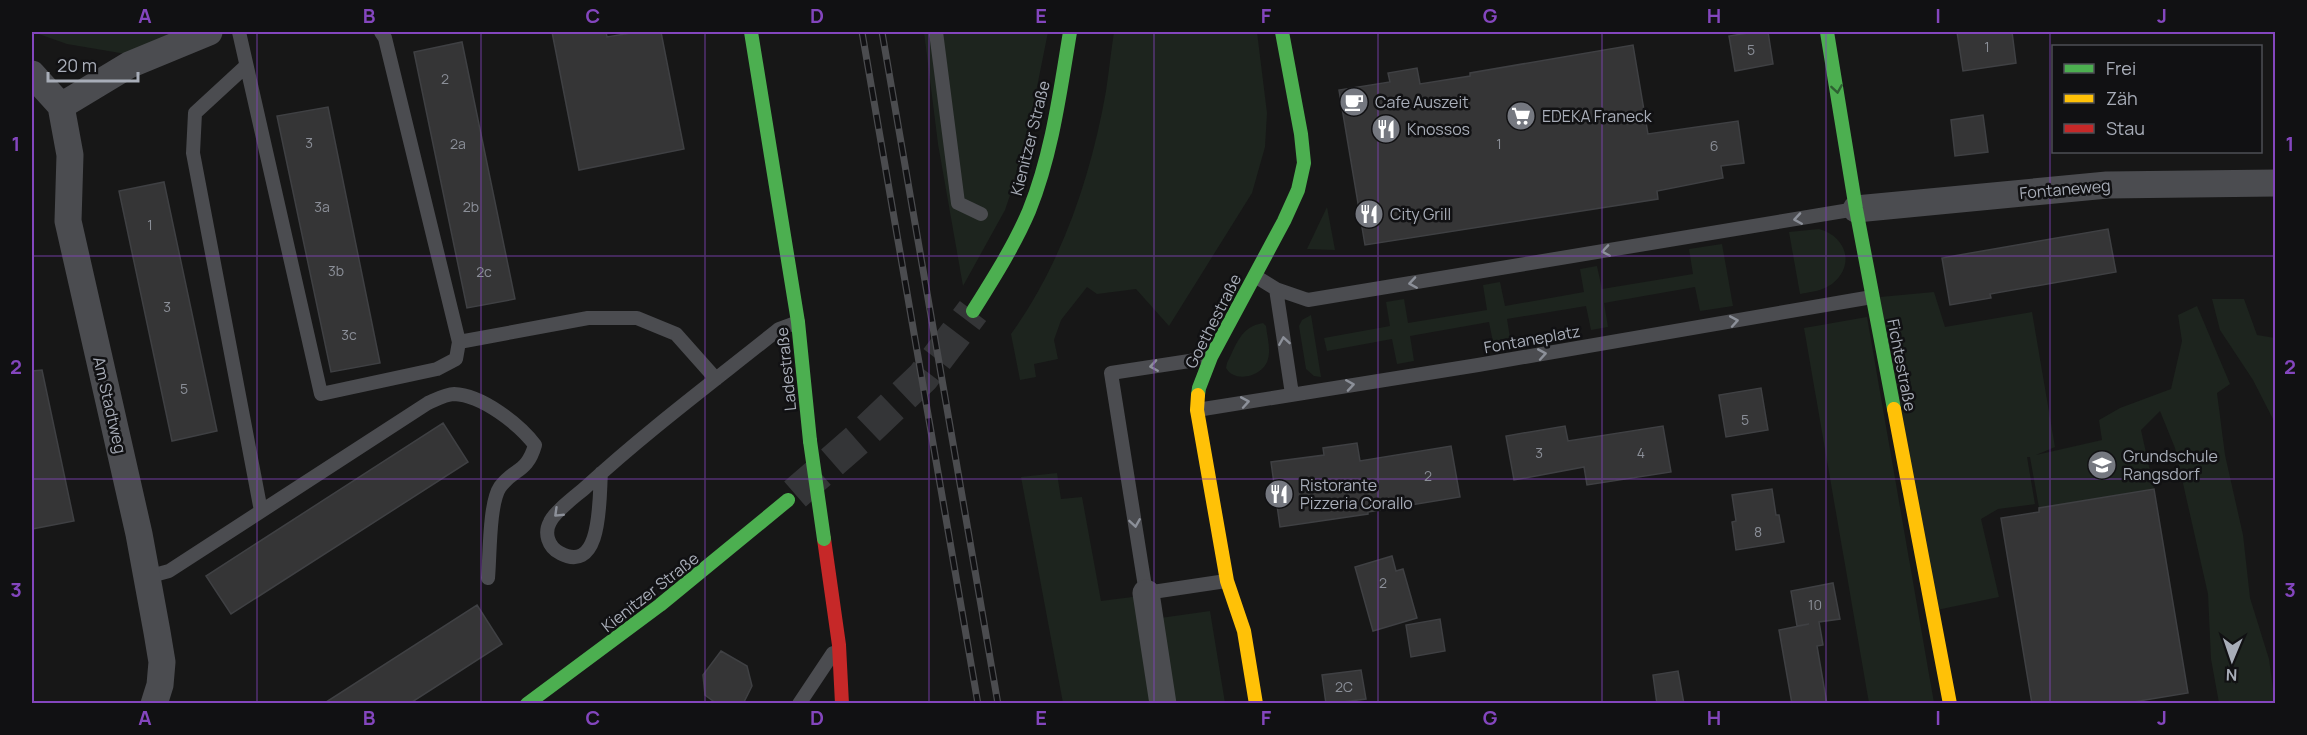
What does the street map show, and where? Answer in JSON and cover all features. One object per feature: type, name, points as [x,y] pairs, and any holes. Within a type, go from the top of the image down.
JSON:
[{"type":"street","points":[[32,74],[61,106],[129,65],[209,32]]},
{"type":"street","name":"Ladestraße","points":[[751,32],[798,322],[810,441],[839,645],[842,704]]},
{"type":"street","name":"Kienitzer Straße","points":[[973,311],[1000,267],[1029,210],[1056,114],[1071,32]]},
{"type":"street","name":"Goethestraße","points":[[1256,704],[1244,632],[1227,581],[1197,410],[1198,388],[1211,357],[1293,200],[1304,163],[1282,32]]},
{"type":"street","name":"Fichtestraße","points":[[1827,32],[1872,297],[1950,704]]},
{"type":"street","name":"Am Stadtweg","points":[[61,106],[70,155],[68,221],[147,577],[162,662],[160,684],[154,704]]},
{"type":"street","name":"Fontaneweg","points":[[1856,209],[2107,185],[2276,183]]},
{"type":"street","name":"Kienitzer Straße","points":[[527,704],[683,588],[788,500]]},
{"type":"street","points":[[1146,593],[1163,704]]},
{"type":"lane","points":[[239,32],[321,394],[436,369],[456,359],[459,342],[385,38],[381,32]]},
{"type":"lane","points":[[936,32],[958,203],[981,214]]},
{"type":"lane","points":[[246,66],[195,113],[193,153],[261,511]]},
{"type":"lane","points":[[1254,276],[1276,289],[1308,300],[1856,209]]},
{"type":"lane","points":[[1276,289],[1292,394]]},
{"type":"lane","name":"Fontaneplatz","points":[[1197,410],[1478,365],[1872,297]]},
{"type":"lane","points":[[459,342],[588,318],[637,318],[676,334],[716,379]]},
{"type":"lane","points":[[601,473],[596,534],[592,545],[576,556],[562,554],[551,546],[548,539],[547,532],[551,519],[601,473],[779,328],[798,322]]},
{"type":"lane","points":[[1211,357],[1111,373],[1146,593],[1227,581]]},
{"type":"lane","points":[[147,577],[169,571],[428,403],[452,393],[475,398],[522,428],[535,445],[531,460],[500,487],[493,507],[488,578]]},
{"type":"lane","points":[[799,704],[839,645]]},
{"type":"shaded area","points":[[33,32],[195,32],[126,54],[67,44]]},
{"type":"shaded area","points":[[924,32],[1048,32],[1023,157],[1005,210],[963,286],[938,144]]},
{"type":"shaded area","points":[[1114,32],[1257,32],[1267,113],[1265,147],[1252,193],[1169,326],[1136,289],[1097,294],[1087,287],[1061,320],[1054,340],[1058,359],[1034,364],[1036,377],[1020,380],[1011,334],[1029,307],[1060,248],[1083,187],[1100,123]]},
{"type":"shaded area","points":[[1327,207],[1335,250],[1307,249]]},
{"type":"shaded area","points":[[1819,229],[1836,238],[1841,244],[1846,260],[1844,268],[1832,284],[1816,291],[1800,294],[1789,232]]},
{"type":"shaded area","points":[[1722,244],[1733,306],[1700,311],[1695,287],[1604,303],[1608,327],[1591,330],[1586,306],[1507,319],[1511,344],[1494,347],[1489,322],[1410,336],[1414,361],[1397,364],[1392,339],[1327,351],[1324,338],[1390,326],[1386,302],[1404,299],[1408,323],[1487,310],[1483,285],[1500,282],[1505,306],[1584,292],[1580,269],[1597,266],[1602,289],[1693,274],[1689,249]]},
{"type":"shaded area","points":[[1934,292],[1945,327],[2032,312],[2055,447],[2036,455],[2102,440],[2099,420],[2120,408],[2171,389],[2182,341],[2178,315],[2197,306],[2230,384],[2217,393],[2225,455],[2243,535],[2250,598],[2269,659],[2275,703],[2219,703],[2211,659],[2208,594],[2175,448],[2160,411],[2141,430],[2154,489],[2039,508],[2030,457],[2027,457],[2035,504],[1998,509],[1981,519],[1999,597],[1932,611],[1880,297]]},
{"type":"shaded area","points":[[2212,299],[2244,299],[2257,335],[2275,338],[2275,423],[2253,380],[2220,330]]},
{"type":"shaded area","points":[[1311,315],[1321,377],[1314,376],[1306,369],[1299,326],[1302,320]]},
{"type":"shaded area","points":[[1867,317],[1934,703],[1869,703],[1804,328]]},
{"type":"shaded area","points":[[1263,323],[1266,326],[1269,347],[1265,365],[1261,370],[1249,376],[1242,377],[1230,373],[1226,368],[1227,363],[1240,337],[1249,328]]},
{"type":"shaded area","points":[[1057,473],[1061,499],[1082,497],[1101,601],[1140,596],[1146,620],[1210,611],[1225,703],[1063,703],[1021,477]]},
{"type":"building","points":[[552,32],[606,32],[607,37],[637,32],[661,32],[684,149],[579,170]]},
{"type":"building","points":[[1768,32],[1773,64],[1735,71],[1729,36]]},
{"type":"building","points":[[1957,32],[2012,32],[2016,63],[1963,71]]},
{"type":"building","points":[[462,42],[515,299],[467,308],[414,52]]},
{"type":"building","points":[[1633,45],[1648,134],[1738,121],[1744,163],[1721,166],[1723,178],[1657,191],[1658,199],[1365,245],[1339,90],[1390,82],[1388,73],[1417,68],[1420,84],[1470,76],[1470,73]]},
{"type":"building","points":[[328,107],[380,363],[331,372],[277,116]]},
{"type":"building","points":[[1983,115],[1988,152],[1955,156],[1951,120]]},
{"type":"building","points":[[164,182],[217,431],[172,441],[119,191]]},
{"type":"building","points":[[2108,229],[2116,272],[1990,294],[1991,298],[1950,305],[1942,258]]},
{"type":"building","points":[[42,370],[74,521],[32,529],[32,371]]},
{"type":"building","points":[[1761,388],[1768,430],[1726,437],[1719,395]]},
{"type":"building","points":[[443,423],[468,462],[231,614],[206,576]]},
{"type":"building","points":[[1565,426],[1568,441],[1663,426],[1671,472],[1587,485],[1584,467],[1514,480],[1506,436]]},
{"type":"building","points":[[1357,443],[1360,461],[1451,446],[1460,497],[1280,527],[1271,462],[1324,455],[1323,448]]},
{"type":"building","points":[[1772,489],[1776,515],[1779,515],[1784,542],[1736,550],[1732,522],[1736,521],[1732,495]]},
{"type":"building","points":[[2154,489],[2188,693],[2121,704],[2032,704],[2001,518],[2039,512],[2039,508]]},
{"type":"building","points":[[1392,556],[1396,571],[1403,569],[1417,618],[1373,631],[1355,567]]},
{"type":"building","points":[[1833,583],[1840,619],[1819,622],[1823,645],[1817,646],[1827,704],[1792,704],[1779,630],[1809,624],[1797,626],[1791,591]]},
{"type":"building","points":[[477,605],[502,644],[409,704],[323,704]]},
{"type":"building","points":[[1440,619],[1445,651],[1411,657],[1406,625]]},
{"type":"building","points":[[721,651],[747,666],[752,686],[744,702],[717,704],[705,695],[703,675]]},
{"type":"building","points":[[1361,670],[1366,699],[1326,704],[1322,675]]},
{"type":"building","points":[[1678,671],[1684,704],[1657,704],[1653,675]]},
{"type":"tunnel","points":[[795,494],[857,440],[923,377],[973,311]]},
{"type":"railway","points":[[862,32],[978,704]]},
{"type":"railway","points":[[882,32],[998,704]]},
{"type":"traffic: fast","points":[[751,32],[798,322],[810,441]]},
{"type":"traffic: fast","points":[[973,311],[1017,237],[1037,189],[1054,123],[1070,32]]},
{"type":"traffic: fast","points":[[1198,395],[1211,357],[1284,221],[1298,190],[1304,163],[1301,134],[1282,32]]},
{"type":"traffic: fast","points":[[1827,32],[1856,209],[1894,409]]},
{"type":"traffic: fast","points":[[810,441],[824,539]]},
{"type":"traffic: fast","points":[[527,704],[660,605],[788,500]]},
{"type":"traffic: slow","points":[[1198,395],[1197,410],[1227,581],[1244,631],[1256,704]]},
{"type":"traffic: slow","points":[[1894,409],[1950,704]]},
{"type":"traffic: jam","points":[[824,539],[839,645],[842,704]]},
{"type":"place","name":"Cafe Auszeit","points":[[1354,102]]},
{"type":"place","name":"EDEKA Franeck","points":[[1521,116]]},
{"type":"place","name":"Knossos","points":[[1386,129]]},
{"type":"place","name":"City Grill","points":[[1369,214]]},
{"type":"place","name":"Grundschule Rangsdorf","points":[[2102,465]]},
{"type":"place","name":"Ristorante Pizzeria Corallo","points":[[1279,494]]}]
